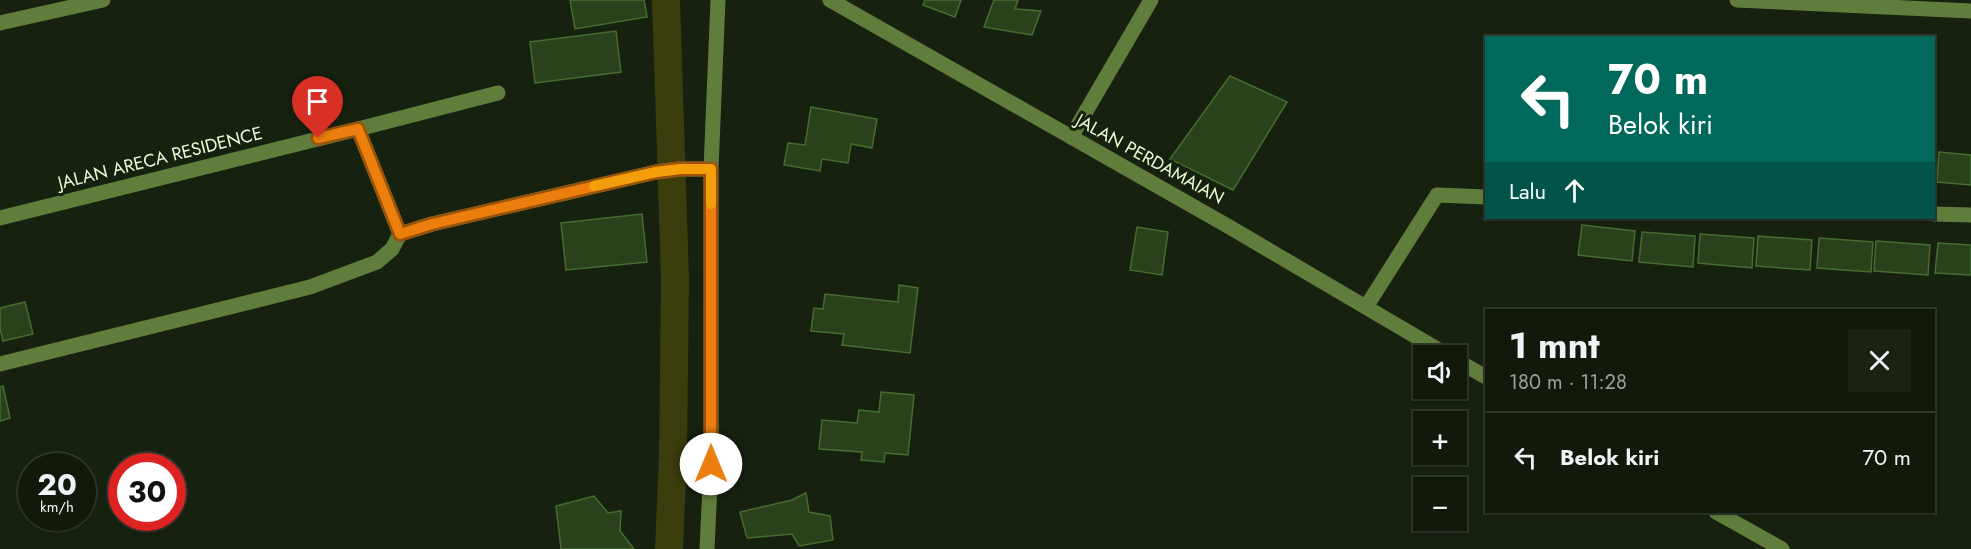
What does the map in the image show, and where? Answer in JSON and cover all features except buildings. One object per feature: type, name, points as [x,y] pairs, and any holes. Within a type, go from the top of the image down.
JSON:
[{"type":"street","points":[[0,23],[103,0]]},
{"type":"street","points":[[707,549],[711,464],[711,169],[718,0]]},
{"type":"street","name":"JALAN PERDAMAIAN","points":[[830,0],[1226,225],[1430,345]]},
{"type":"street","points":[[1071,137],[1151,0]]},
{"type":"street","points":[[1737,0],[1971,11]]},
{"type":"street","name":"JALAN ARECA RESIDENCE","points":[[0,218],[498,93]]},
{"type":"street","points":[[358,129],[400,234]]},
{"type":"street","points":[[0,364],[310,287],[377,262],[392,249],[400,234],[432,224],[656,172],[711,169]]},
{"type":"street","points":[[1365,307],[1437,195],[1485,197]]},
{"type":"street","points":[[1935,214],[1971,215]]},
{"type":"street","points":[[1467,366],[1485,376]]},
{"type":"street","points":[[1718,513],[1782,549]]},
{"type":"waterway","points":[[666,0],[675,278],[673,457],[669,549]]},
{"type":"slow traffic","points":[[594,186],[656,172],[711,169],[711,204]]},
{"type":"route","points":[[318,138],[358,129],[400,234],[432,224],[656,172],[711,169],[711,464]]}]
